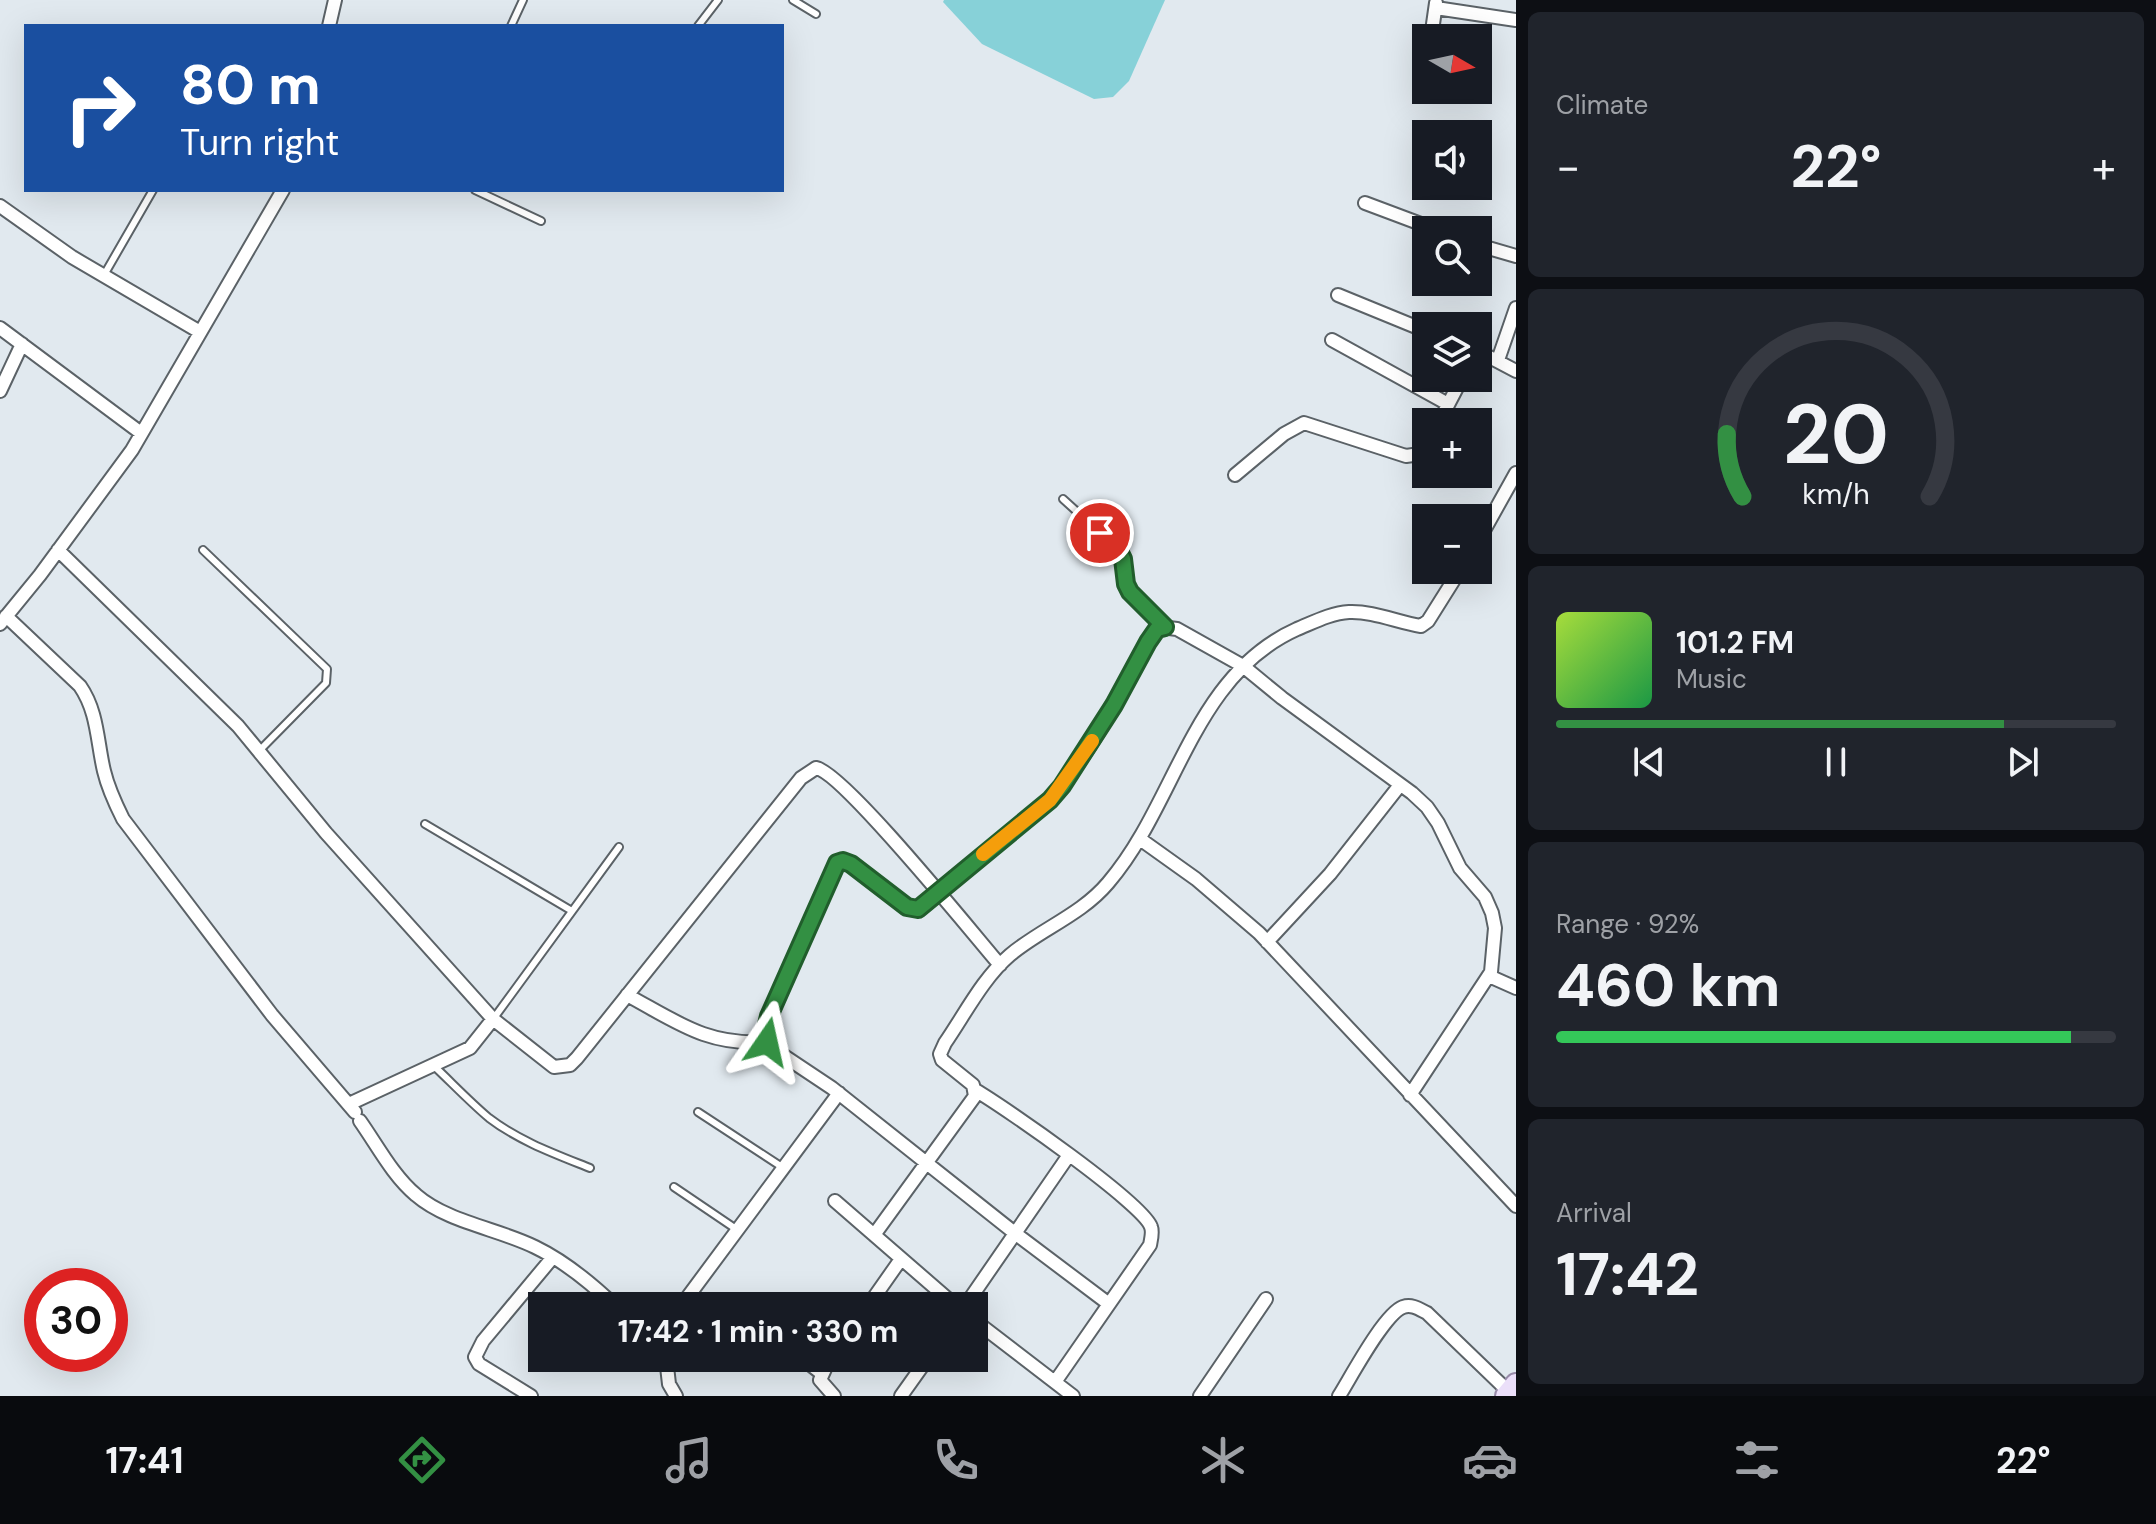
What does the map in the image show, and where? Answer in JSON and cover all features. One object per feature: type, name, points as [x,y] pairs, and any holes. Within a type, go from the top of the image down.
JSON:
[{"type":"street","points":[[333,24],[335,0]]},
{"type":"street","points":[[1433,24],[1436,4],[1516,20]]},
{"type":"street","points":[[282,192],[132,450],[3,620],[80,686],[93,711],[108,783],[123,819],[272,1015],[355,1112],[399,1177],[417,1197],[439,1210],[536,1247],[600,1292]]},
{"type":"street","points":[[1365,203],[1412,221]]},
{"type":"street","points":[[0,206],[72,257],[200,332]]},
{"type":"street","points":[[1492,249],[1516,256]]},
{"type":"street","points":[[1338,295],[1412,325]]},
{"type":"street","points":[[1498,360],[1516,308]]},
{"type":"street","points":[[0,328],[141,433]]},
{"type":"street","points":[[1332,340],[1448,404]]},
{"type":"street","points":[[0,391],[22,344]]},
{"type":"street","points":[[1492,357],[1516,371]]},
{"type":"street","points":[[1446,408],[1454,392]]},
{"type":"street","points":[[1235,475],[1284,434],[1304,423],[1406,456],[1412,455]]},
{"type":"street","points":[[1492,516],[1516,473]]},
{"type":"street","points":[[58,550],[238,726],[326,833],[493,1019],[554,1067],[570,1065],[577,1058],[801,778],[816,768],[831,774],[877,822],[1000,965]]},
{"type":"street","points":[[1055,1382],[1150,1245],[1151,1226],[1131,1203],[1069,1155],[1004,1107],[975,1090],[942,1060],[940,1054],[945,1043],[1000,965],[1025,944],[1086,904],[1106,886],[1140,839],[1209,710],[1243,666],[1274,639],[1343,613],[1363,613],[1421,626],[1428,621],[1451,584]]},
{"type":"street","points":[[1109,1304],[839,1093],[772,1048],[765,1033],[769,1016],[837,863],[843,861],[851,864],[912,909],[924,906],[1050,800],[1062,786],[1114,705],[1157,629],[1177,629],[1243,666],[1427,807],[1460,868],[1485,897],[1495,928],[1495,955],[1489,976],[1410,1095]]},
{"type":"street","points":[[1267,942],[1330,874],[1400,785]]},
{"type":"street","points":[[1140,839],[1196,879],[1267,942],[1516,1206]]},
{"type":"street","points":[[1489,976],[1516,988]]},
{"type":"street","points":[[627,995],[713,1038],[744,1043],[767,1042]]},
{"type":"street","points":[[355,1112],[470,1048],[493,1019]]},
{"type":"street","points":[[874,1235],[972,1102],[975,1090]]},
{"type":"street","points":[[691,1292],[839,1093]]},
{"type":"street","points":[[975,1292],[1069,1155]]},
{"type":"street","points":[[835,1201],[940,1292]]},
{"type":"street","points":[[531,1396],[479,1364],[475,1357],[483,1341],[553,1257]]},
{"type":"street","points":[[878,1292],[901,1259]]},
{"type":"street","points":[[1200,1396],[1266,1299]]},
{"type":"street","points":[[1339,1396],[1376,1335],[1398,1309],[1406,1305],[1427,1313],[1510,1391]]},
{"type":"street","points":[[988,1331],[1073,1396]]},
{"type":"street","points":[[668,1372],[669,1384],[676,1396]]},
{"type":"street","points":[[812,1396],[824,1372]]},
{"type":"street","points":[[901,1396],[918,1372]]},
{"type":"street","points":[[821,1380],[834,1396]]},
{"type":"lane","points":[[512,24],[523,0]]},
{"type":"lane","points":[[700,24],[718,0]]},
{"type":"lane","points":[[793,0],[816,14]]},
{"type":"lane","points":[[104,275],[151,192]]},
{"type":"lane","points":[[479,192],[541,221]]},
{"type":"lane","points":[[1063,499],[1118,549],[1130,592],[1165,627]]},
{"type":"lane","points":[[203,550],[327,669],[326,683],[259,751]]},
{"type":"lane","points":[[425,824],[572,911]]},
{"type":"lane","points":[[493,1019],[619,847]]},
{"type":"lane","points":[[434,1066],[488,1117],[510,1132],[590,1168]]},
{"type":"lane","points":[[698,1112],[783,1167]]},
{"type":"lane","points":[[674,1187],[736,1229]]},
{"type":"lane","points":[[812,1372],[821,1380]]},
{"type":"water","points":[[944,0],[1165,0],[1129,81],[1113,97],[1094,99],[982,44]]},
{"type":"slow traffic","points":[[983,854],[1050,800],[1092,741]]},
{"type":"route","points":[[767,1042],[765,1033],[769,1016],[837,863],[843,861],[851,864],[907,907],[918,909],[1050,800],[1076,767],[1148,642],[1157,629],[1165,627],[1130,592],[1118,549],[1100,533]]}]
